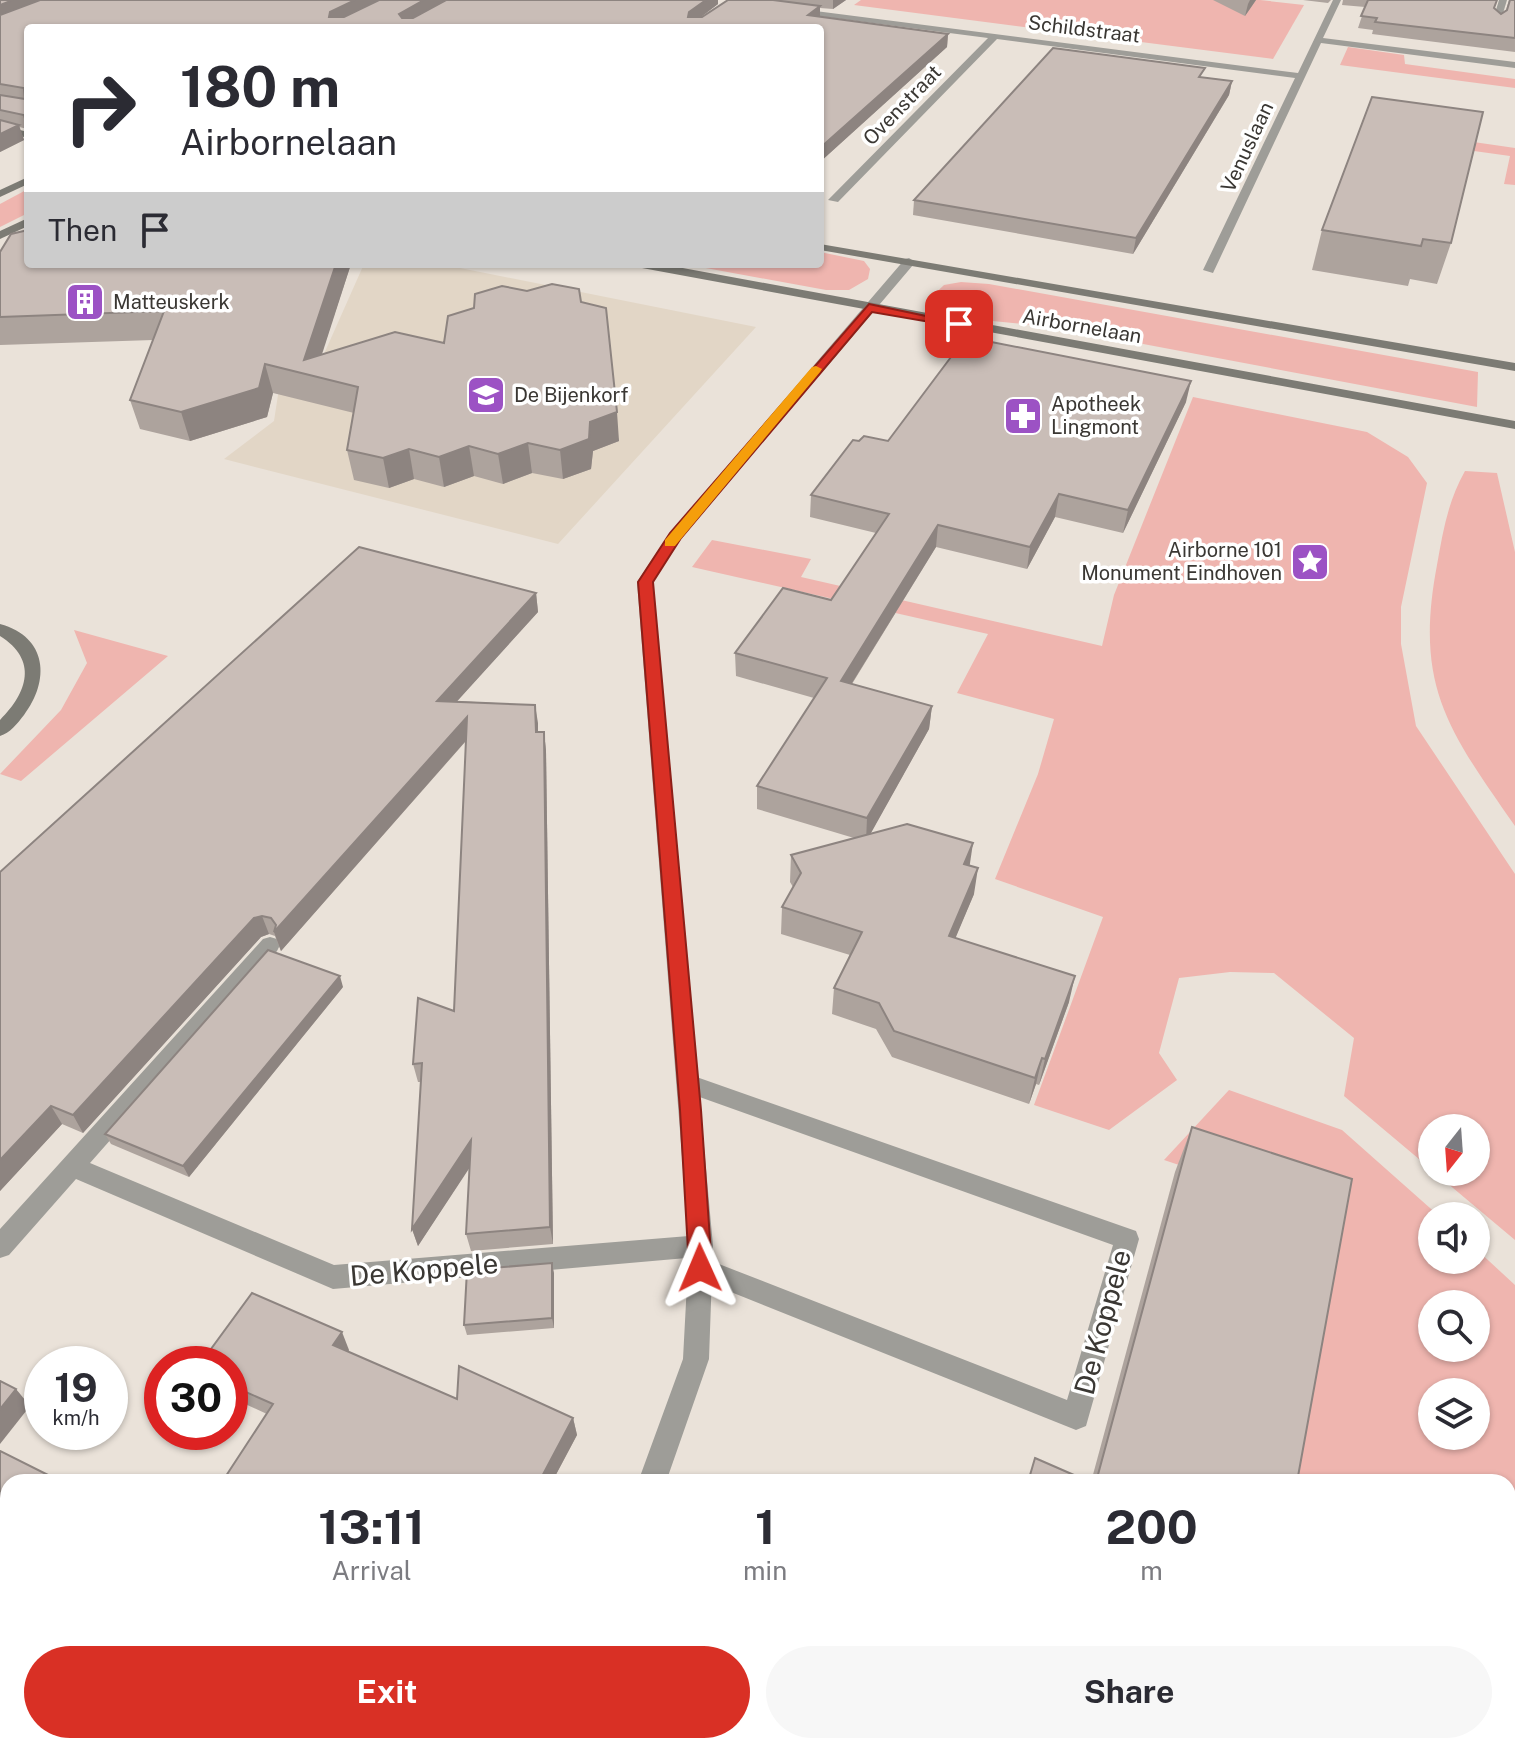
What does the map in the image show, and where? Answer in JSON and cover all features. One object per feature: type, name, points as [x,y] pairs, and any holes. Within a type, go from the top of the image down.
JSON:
[{"type":"street","name":"Venuslaan","points":[[1209,270],[1337,0]]},
{"type":"street","points":[[1497,20],[1503,0]]},
{"type":"street","name":"Schildstraat","points":[[790,9],[1301,76]]},
{"type":"street","name":"Ovenstraat","points":[[834,200],[995,36]]},
{"type":"street","points":[[1318,40],[1515,65]]},
{"type":"street","points":[[0,128],[24,134]]},
{"type":"street","points":[[0,194],[24,182]]},
{"type":"street","points":[[0,236],[24,223]]},
{"type":"street","name":"Airbornelaan","points":[[824,248],[1515,367]]},
{"type":"street","points":[[655,1474],[696,1359],[700,1257],[645,582],[675,536],[909,262]]},
{"type":"street","name":"Airbornelaan","points":[[663,268],[1515,425]]},
{"type":"street","points":[[0,629],[27,650],[35,678],[28,698],[0,730]]},
{"type":"street","points":[[0,1247],[270,945]]},
{"type":"street","name":"De Koppele","points":[[72,1166],[333,1277],[700,1257],[1076,1417],[1127,1239],[688,1083]]},
{"type":"shaded area","points":[[861,0],[1260,0],[1304,5],[1273,59],[854,5]]},
{"type":"shaded area","points":[[1348,47],[1404,55],[1405,64],[1515,79],[1515,88],[1340,65]]},
{"type":"shaded area","points":[[1439,137],[1515,148],[1515,185],[1504,184],[1510,156],[1438,146]]},
{"type":"shaded area","points":[[24,191],[24,215],[0,227],[0,204]]},
{"type":"shaded area","points":[[824,253],[864,261],[870,269],[868,279],[849,290],[826,290],[706,268],[824,268]]},
{"type":"shaded area","name":"De Bijenkorf","points":[[362,268],[460,268],[756,327],[558,544],[224,459],[274,421],[282,369],[324,354]]},
{"type":"shaded area","points":[[961,282],[989,284],[1478,372],[1477,407],[1053,327],[972,319],[936,312],[926,302],[944,285]]},
{"type":"shaded area","points":[[1193,397],[1367,432],[1408,457],[1427,483],[1401,607],[1401,644],[1416,726],[1515,874],[1515,1240],[1490,1219],[1490,1202],[1470,1202],[1451,1186],[1490,1186],[1490,1114],[1418,1114],[1418,1158],[1344,1096],[1354,1038],[1274,973],[1230,972],[1179,978],[1159,1053],[1177,1080],[1109,1130],[1034,1105],[1103,917],[995,879],[1038,774],[1054,719],[957,693],[988,634],[692,567],[712,540],[811,559],[801,577],[1102,646],[1114,595]]},
{"type":"shaded area","points":[[1465,471],[1497,473],[1515,552],[1515,826],[1455,733],[1442,705],[1434,675],[1430,643],[1437,565],[1450,505]]},
{"type":"shaded area","points":[[74,630],[168,656],[21,781],[0,774],[61,710],[87,663]]},
{"type":"shaded area","points":[[1229,1090],[1342,1130],[1423,1202],[1418,1202],[1418,1274],[1490,1274],[1490,1262],[1515,1285],[1515,1474],[1291,1474],[1335,1217],[1164,1160]]},
{"type":"building","points":[[40,0],[355,0],[330,12],[329,17],[344,17],[379,0],[424,0],[399,14],[402,18],[413,18],[446,0],[706,0],[689,12],[688,17],[702,17],[728,0],[773,0],[820,6],[808,15],[948,34],[824,144],[824,24],[24,24],[24,88],[0,84],[0,15]]},
{"type":"building","points":[[1368,0],[1497,0],[1494,8],[1501,14],[1507,10],[1510,0],[1515,0],[1515,38],[1375,22],[1377,18],[1361,16]]},
{"type":"building","points":[[1053,48],[1205,68],[1199,77],[1232,81],[1136,238],[914,200]]},
{"type":"building","points":[[0,95],[24,99],[24,115],[0,110]]},
{"type":"building","points":[[1372,97],[1483,112],[1451,243],[1423,239],[1421,246],[1322,230]]},
{"type":"building","points":[[0,120],[19,125],[0,134]]},
{"type":"building","points":[[24,231],[24,268],[335,268],[304,360],[395,332],[444,343],[448,316],[474,308],[475,294],[502,286],[527,291],[552,284],[579,289],[581,302],[606,308],[617,412],[590,422],[589,439],[560,450],[528,443],[498,454],[469,446],[439,457],[409,449],[383,458],[347,450],[358,387],[265,364],[259,388],[181,412],[130,400],[164,311],[0,317],[0,252],[11,234]]},
{"type":"building","points":[[966,337],[1191,381],[1128,510],[1059,494],[1030,547],[938,525],[841,681],[932,706],[867,818],[757,786],[827,678],[735,653],[783,588],[831,600],[889,514],[811,495],[853,440],[859,441],[864,436],[888,441]]},
{"type":"building","points":[[359,547],[536,593],[437,701],[535,705],[536,732],[544,732],[550,1227],[466,1234],[471,1140],[412,1229],[422,1063],[413,1064],[418,998],[454,1011],[467,717],[274,932],[276,925],[271,918],[254,918],[73,1115],[51,1106],[0,1160],[0,872]]},
{"type":"building","points":[[907,824],[973,843],[964,864],[978,868],[949,936],[1075,976],[1035,1078],[894,1031],[879,1003],[834,988],[862,932],[782,907],[801,873],[791,855]]},
{"type":"building","points":[[268,950],[340,976],[183,1166],[105,1134]]},
{"type":"building","points":[[1192,1127],[1352,1179],[1298,1474],[1098,1474]]},
{"type":"building","points":[[552,1263],[552,1318],[464,1325],[467,1270]]},
{"type":"building","points":[[252,1293],[342,1332],[333,1345],[457,1399],[459,1366],[573,1418],[543,1474],[227,1474],[243,1450],[248,1450],[248,1442],[273,1404],[248,1393],[248,1346],[213,1346]]},
{"type":"building","points":[[0,1381],[16,1389],[0,1409]]},
{"type":"building","points":[[0,1451],[46,1474],[0,1474]]},
{"type":"building","points":[[1035,1458],[1072,1474],[1030,1474]]},
{"type":"slow traffic","points":[[670,543],[816,369]]},
{"type":"place","name":"Matteuskerk","points":[[85,302]]},
{"type":"place","name":"De Bijenkorf","points":[[486,395]]},
{"type":"place","name":"Apotheek Lingmont","points":[[1023,416]]},
{"type":"place","name":"Airborne 101 Monument Eindhoven","points":[[1310,562]]},
{"type":"route","points":[[700,1268],[701,1246],[645,582],[675,536],[869,308],[959,324]]}]
